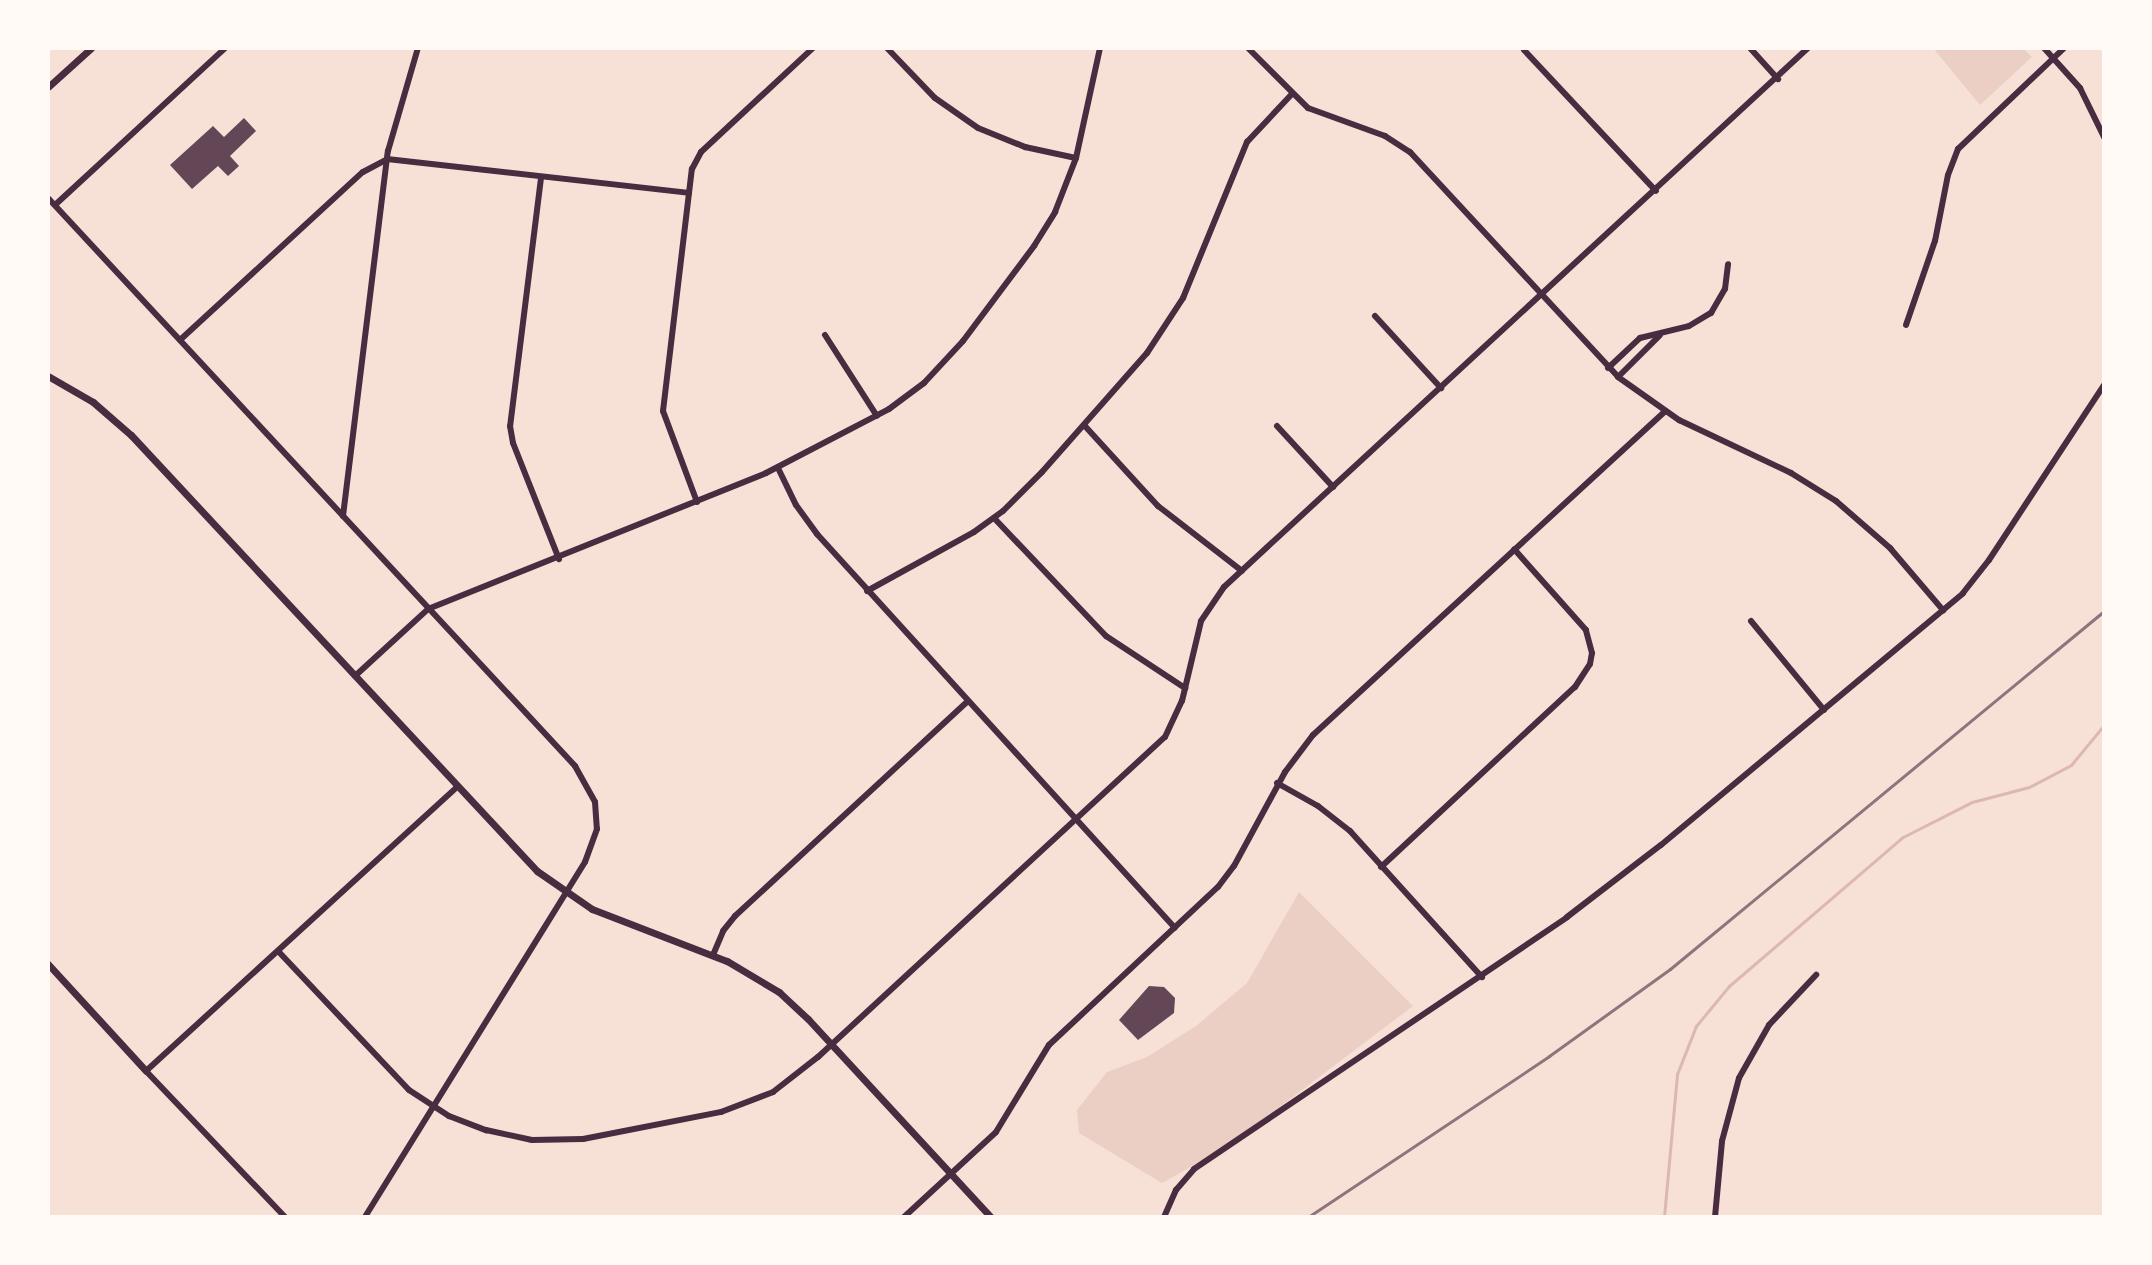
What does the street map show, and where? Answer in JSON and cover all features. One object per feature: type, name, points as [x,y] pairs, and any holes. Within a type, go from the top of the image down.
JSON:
[{"type":"street","points":[[48,87],[91,48]]},
{"type":"street","points":[[55,205],[225,48]]},
{"type":"street","points":[[343,516],[387,159],[418,48]]},
{"type":"street","points":[[697,502],[663,411],[692,169],[701,152],[813,48]]},
{"type":"street","points":[[887,48],[935,98],[978,128],[1025,147],[1076,158]]},
{"type":"street","points":[[355,676],[428,609],[559,559],[778,468],[877,416],[924,383],[963,341],[1042,235],[1061,199],[1076,158],[1100,48]]},
{"type":"street","points":[[1248,48],[1291,95],[1317,113],[1385,136],[1403,146],[1618,377],[1695,430],[1806,481],[1836,501],[1890,548],[1943,610]]},
{"type":"street","points":[[1750,48],[1778,79]]},
{"type":"street","points":[[278,951],[392,1074],[433,1107],[471,1125],[516,1137],[558,1141],[597,1136],[749,1104],[791,1080],[1165,737],[1178,713],[1201,621],[1215,598],[1808,48]]},
{"type":"street","points":[[2044,48],[2080,88],[2104,137]]},
{"type":"street","points":[[1906,325],[1935,241],[1948,175],[1958,149],[2064,48]]},
{"type":"street","points":[[1524,50],[1656,191]]},
{"type":"street","points":[[867,591],[994,518],[1025,491],[1084,425],[1167,327],[1190,283],[1247,142],[1291,95]]},
{"type":"street","points":[[180,340],[363,172],[387,159],[689,193]]},
{"type":"street","points":[[541,178],[510,426],[513,443],[559,559]]},
{"type":"street","points":[[48,198],[575,766],[590,788],[598,814],[594,842],[566,894],[365,1217]]},
{"type":"street","points":[[1608,368],[1640,338],[1697,323],[1711,313],[1725,289],[1728,264]]},
{"type":"street","points":[[1375,316],[1441,388]]},
{"type":"street","points":[[825,335],[877,416]]},
{"type":"street","points":[[1618,377],[1660,335]]},
{"type":"street","points":[[48,376],[93,402],[125,428],[526,861],[566,894],[619,921],[713,955],[779,992],[991,1217]]},
{"type":"street","points":[[1164,1217],[1181,1182],[1194,1169],[1482,977],[1624,874],[1943,610],[1981,571],[2104,385]]},
{"type":"street","points":[[904,1217],[996,1132],[1049,1045],[1226,877],[1277,783],[1323,725],[1665,411]]},
{"type":"street","points":[[1084,425],[1164,511],[1242,571]]},
{"type":"street","points":[[1277,426],[1333,487]]},
{"type":"street","points":[[778,468],[809,524],[1175,928]]},
{"type":"street","points":[[994,518],[1106,636],[1185,688]]},
{"type":"street","points":[[1381,867],[1575,687],[1590,664],[1592,653],[1586,630],[1514,549]]},
{"type":"street","points":[[1751,621],[1824,710]]},
{"type":"street","points":[[713,955],[723,931],[735,916],[968,701]]},
{"type":"street","points":[[1277,783],[1340,822],[1482,977]]},
{"type":"street","points":[[146,1071],[457,787]]},
{"type":"street","points":[[48,964],[285,1217]]},
{"type":"street","points":[[1715,1217],[1722,1141],[1739,1078],[1769,1025],[1816,975]]},
{"type":"shaded area","points":[[1933,48],[2023,48],[2032,57],[1980,105]]},
{"type":"shaded area","points":[[1299,892],[1413,1006],[1228,1146],[1162,1183],[1079,1133],[1077,1110],[1107,1072],[1147,1057],[1196,1026],[1247,983]]},
{"type":"building","points":[[244,118],[256,131],[230,156],[239,166],[228,176],[218,166],[192,189],[170,165],[213,126],[224,137]]},
{"type":"building","points":[[1149,986],[1164,987],[1175,998],[1174,1013],[1138,1040],[1119,1020]]},
{"type":"waterway","points":[[1664,1217],[1677,1074],[1696,1026],[1729,986],[1903,837],[1972,802],[2029,787],[2071,765],[2104,725]]},
{"type":"railway","points":[[1308,1217],[1549,1056],[1670,969],[2104,611]]}]
